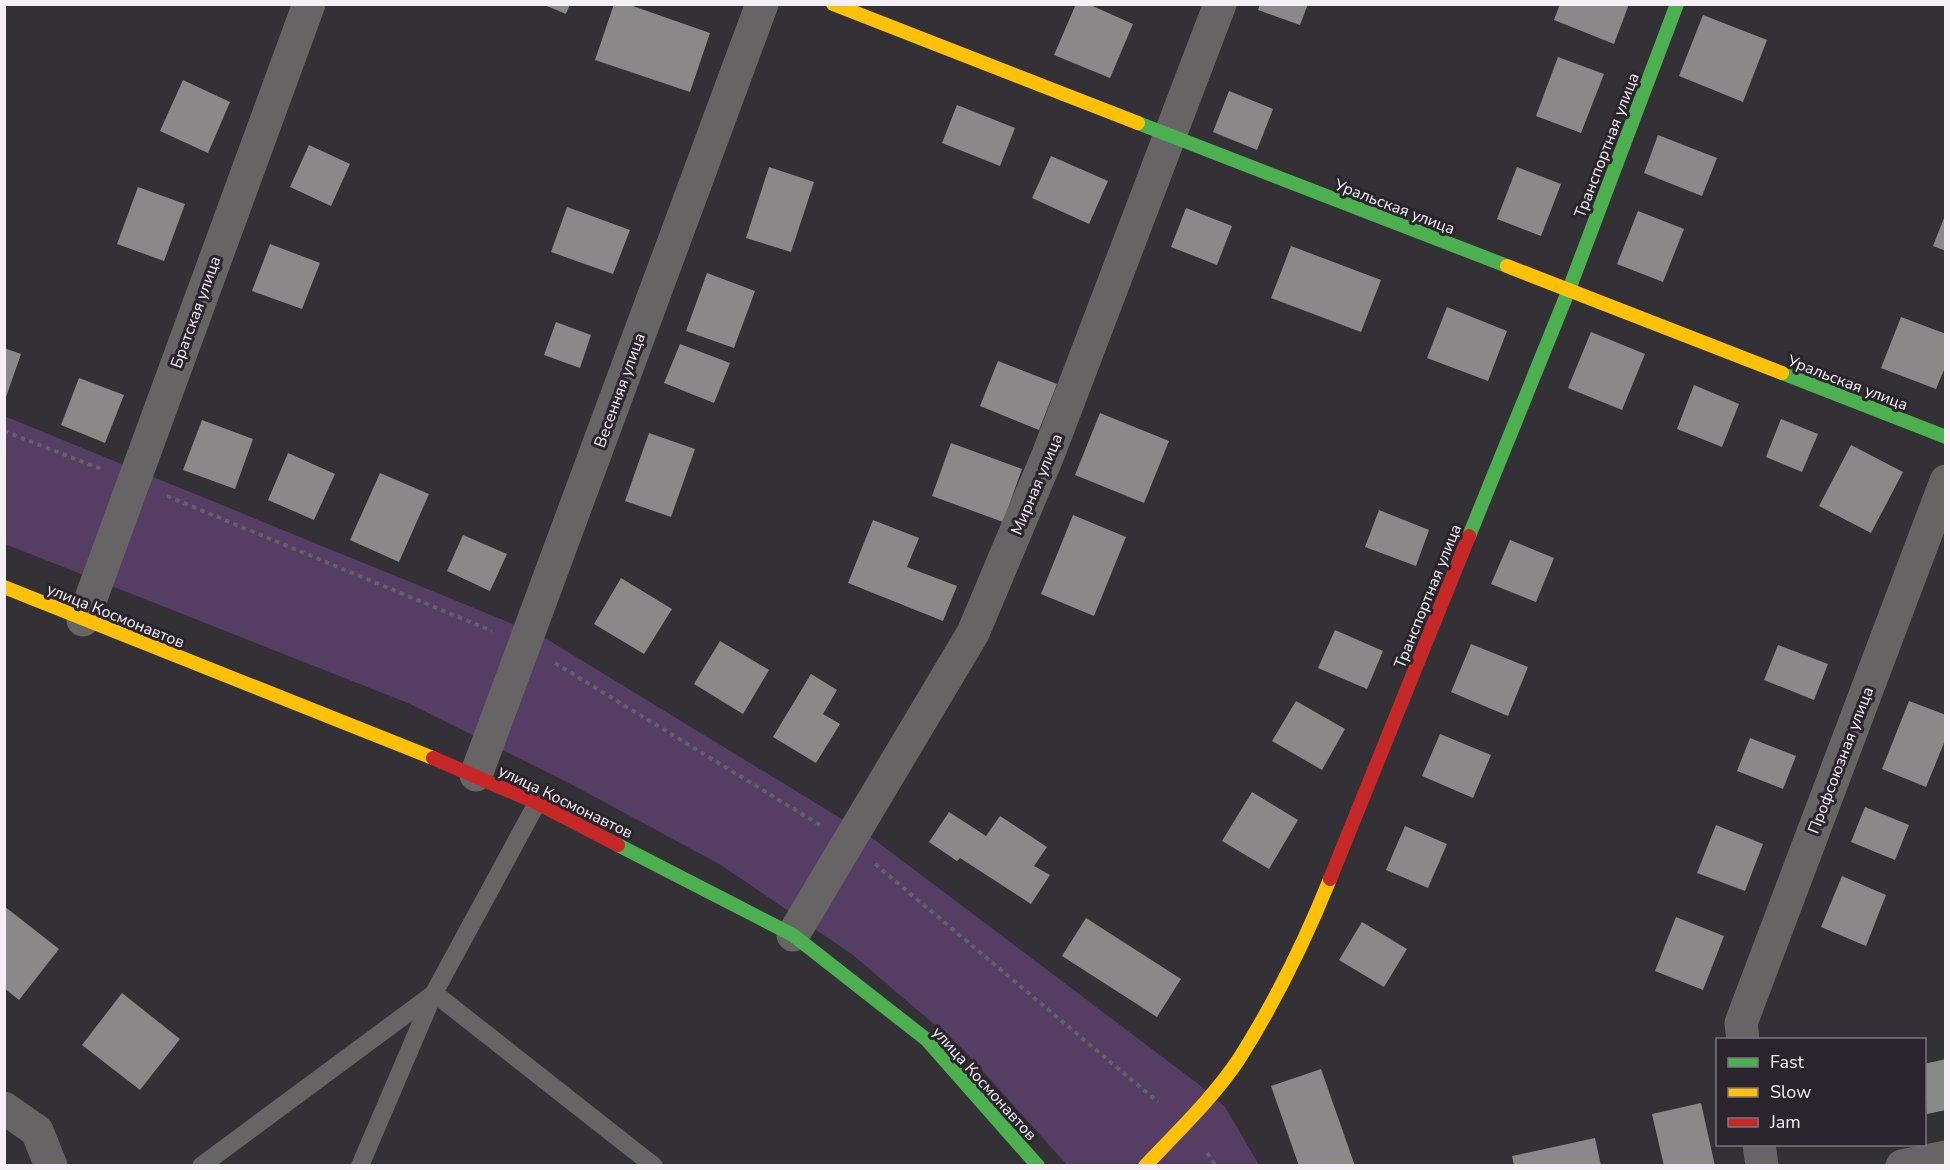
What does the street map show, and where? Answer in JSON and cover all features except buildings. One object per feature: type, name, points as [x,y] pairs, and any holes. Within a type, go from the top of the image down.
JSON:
[{"type":"street","name":"Братская улица","points":[[83,620],[132,481],[309,4]]},
{"type":"street","name":"Весенняя улица","points":[[476,775],[762,4]]},
{"type":"street","name":"Уральская улица","points":[[833,4],[1568,292],[1946,437]]},
{"type":"street","name":"Мирная улица","points":[[793,935],[973,633],[1048,455],[1172,136],[1220,4]]},
{"type":"street","name":"Транспортная улица","points":[[1145,1166],[1185,1124],[1238,1060],[1304,943],[1568,292],[1677,4]]},
{"type":"street","name":"Профсоюзная улица","points":[[1743,1038],[1741,1023],[1946,481]]},
{"type":"street","name":"улица Космонавтов","points":[[4,587],[476,775],[537,803],[793,935],[927,1040],[1038,1166]]},
{"type":"street","points":[[4,1107],[37,1131],[51,1166]]},
{"type":"street","points":[[1759,1146],[1762,1166]]},
{"type":"street","points":[[1902,1166],[1946,1157]]},
{"type":"lane","points":[[360,1166],[434,993],[537,803]]},
{"type":"lane","points":[[201,1166],[434,993]]},
{"type":"lane","points":[[434,993],[654,1166]]},
{"type":"path","points":[[4,431],[132,481],[524,645],[849,843],[1185,1124],[1216,1166]]},
{"type":"shaded area","points":[[4,416],[540,635],[868,835],[1197,1083],[1225,1107],[1259,1165],[1067,1165],[963,1049],[853,955],[721,865],[569,783],[408,703],[5,544]]},
{"type":"traffic: fast","points":[[1469,536],[1568,292],[1677,4]]},
{"type":"traffic: fast","points":[[1138,123],[1507,266]]},
{"type":"traffic: fast","points":[[1782,373],[1946,437]]},
{"type":"traffic: fast","points":[[618,845],[793,935],[927,1040],[1038,1166]]},
{"type":"traffic: slow","points":[[833,4],[1138,123]]},
{"type":"traffic: slow","points":[[1507,266],[1782,373]]},
{"type":"traffic: slow","points":[[4,587],[433,758]]},
{"type":"traffic: slow","points":[[1145,1166],[1206,1101],[1239,1059],[1289,971],[1330,879]]},
{"type":"traffic: jam","points":[[1330,879],[1469,536]]},
{"type":"traffic: jam","points":[[433,758],[537,803],[618,845]]}]
